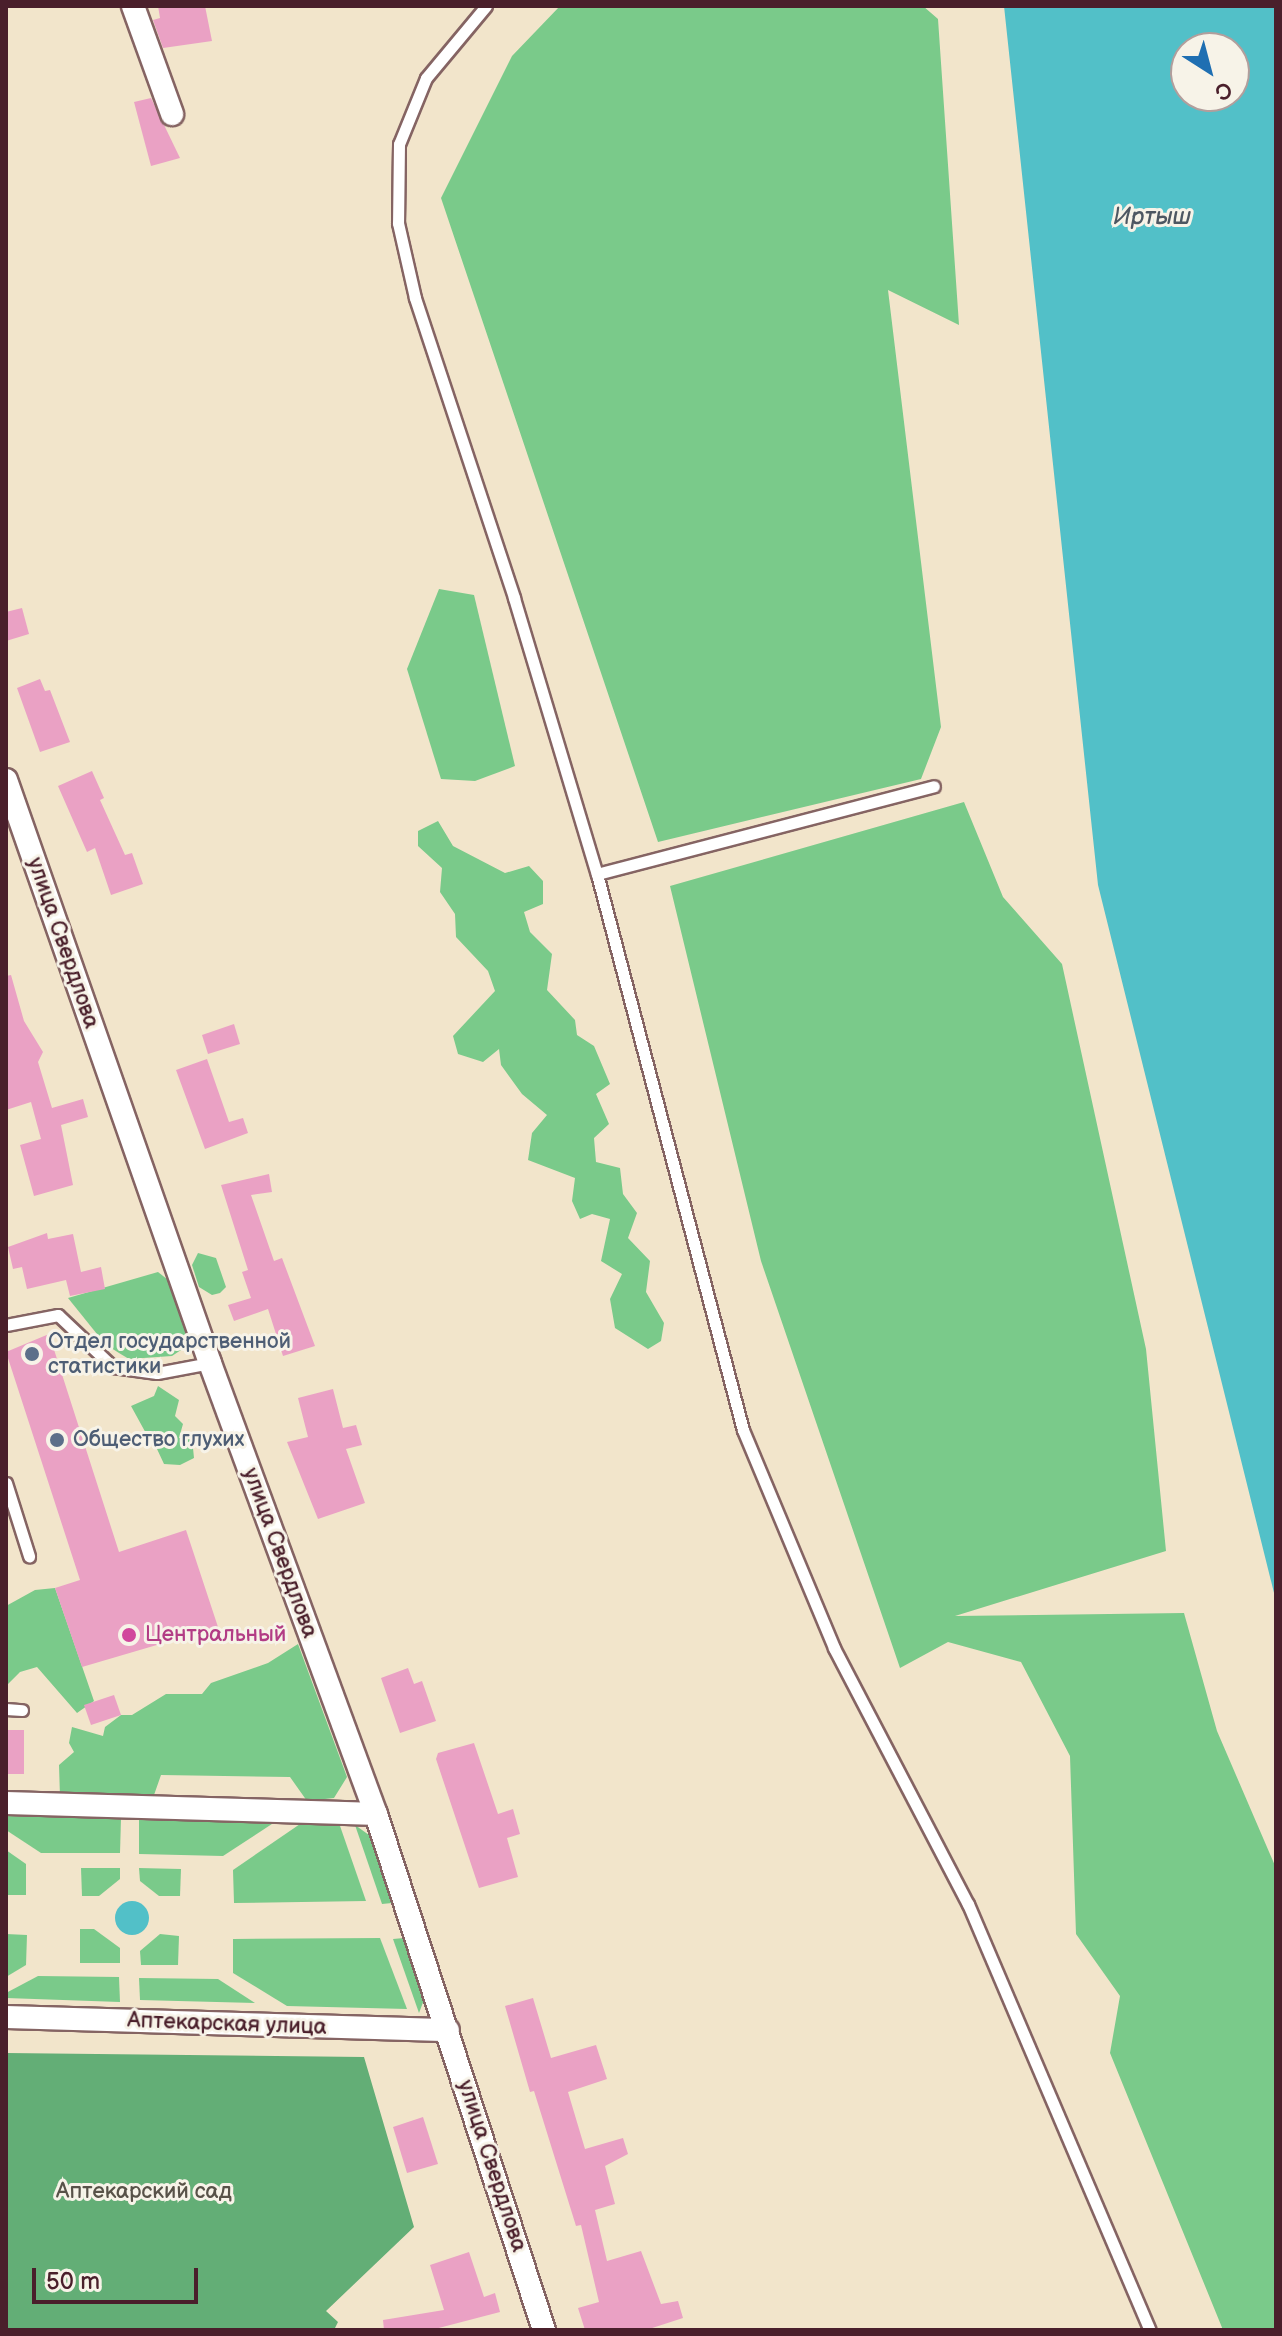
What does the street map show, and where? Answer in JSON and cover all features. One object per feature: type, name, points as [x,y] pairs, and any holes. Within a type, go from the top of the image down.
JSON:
[{"type":"street","points":[[133,6],[172,114]]},
{"type":"street","name":"улица Свердлова","points":[[6,780],[210,1363],[376,1814],[544,2330]]},
{"type":"street","points":[[6,1803],[376,1814]]},
{"type":"street","name":"Аптекарская улица","points":[[6,2017],[448,2030]]},
{"type":"lane","points":[[486,6],[443,55],[414,100],[399,144],[398,223],[415,298],[597,874],[743,1430],[834,1648],[968,1904],[1150,2330]]},
{"type":"lane","points":[[597,874],[934,786]]},
{"type":"lane","points":[[6,1325],[58,1315],[113,1367],[157,1373],[210,1363]]},
{"type":"lane","points":[[6,1483],[29,1556]]},
{"type":"lane","points":[[6,1709],[22,1710]]},
{"type":"green space","points":[[560,6],[923,6],[938,19],[959,325],[888,290],[941,727],[921,779],[658,842],[441,198],[512,56]]},
{"type":"green space","points":[[439,589],[474,595],[515,766],[475,781],[441,779],[407,669]]},
{"type":"green space","points":[[964,802],[1003,897],[1062,964],[1146,1349],[1166,1551],[955,1616],[1184,1613],[1217,1731],[1276,1868],[1276,2330],[1223,2330],[1110,2053],[1120,1996],[1076,1934],[1070,1756],[1021,1662],[948,1642],[900,1668],[761,1261],[670,886]]},
{"type":"green space","points":[[438,821],[453,846],[505,873],[529,866],[543,881],[543,904],[524,912],[530,932],[552,954],[547,990],[575,1020],[577,1035],[594,1046],[610,1084],[596,1094],[609,1124],[594,1138],[596,1162],[620,1168],[623,1194],[637,1213],[628,1238],[650,1261],[646,1292],[664,1323],[661,1341],[648,1349],[615,1328],[610,1299],[622,1274],[601,1261],[610,1219],[592,1214],[580,1219],[572,1201],[575,1178],[528,1160],[532,1133],[547,1115],[522,1094],[501,1065],[499,1049],[483,1062],[458,1054],[453,1036],[495,991],[488,971],[456,937],[455,914],[440,892],[442,868],[418,846],[418,831]]},
{"type":"green space","points":[[198,1253],[216,1258],[226,1287],[220,1293],[212,1295],[199,1287],[192,1265]]},
{"type":"green space","points":[[158,1272],[172,1283],[193,1342],[172,1356],[129,1359],[105,1344],[68,1298]]},
{"type":"green space","points":[[158,1386],[179,1400],[175,1416],[183,1424],[179,1438],[192,1438],[194,1458],[180,1465],[164,1464],[157,1449],[160,1441],[148,1437],[131,1406],[154,1396]]},
{"type":"green space","points":[[55,1588],[94,1701],[77,1713],[37,1667],[20,1672],[6,1686],[6,1606],[35,1590]]},
{"type":"green space","points":[[298,1644],[347,1777],[334,1798],[307,1801],[290,1777],[161,1775],[154,1795],[60,1797],[59,1765],[74,1752],[69,1743],[72,1727],[103,1736],[105,1727],[121,1715],[132,1715],[166,1694],[202,1694],[211,1683],[268,1663]]},
{"type":"green space","points":[[6,1816],[121,1818],[120,1853],[41,1853],[6,1830]]},
{"type":"green space","points":[[139,1820],[275,1822],[223,1856],[139,1854]]},
{"type":"green space","points":[[303,1822],[339,1823],[366,1901],[234,1903],[233,1870]]},
{"type":"green space","points":[[355,1825],[369,1835],[392,1903],[382,1904]]},
{"type":"green space","points":[[6,1850],[26,1864],[26,1895],[6,1895]]},
{"type":"green space","points":[[81,1868],[120,1868],[120,1879],[99,1896],[82,1896]]},
{"type":"green space","points":[[139,1868],[181,1869],[180,1896],[159,1896],[140,1881]]},
{"type":"green space","points":[[80,1929],[94,1929],[120,1948],[120,1963],[80,1963]]},
{"type":"green space","points":[[6,1934],[27,1935],[26,1965],[6,1977]]},
{"type":"green space","points":[[160,1934],[179,1936],[178,1965],[141,1965],[140,1951]]},
{"type":"green space","points":[[380,1938],[407,2009],[287,2006],[233,1973],[233,1939]]},
{"type":"green space","points":[[404,1938],[425,1997],[419,2013],[393,1939]]},
{"type":"green space","points":[[38,1976],[119,1977],[120,2002],[6,1998],[6,1993]]},
{"type":"green space","points":[[139,1978],[218,1979],[255,2003],[140,2000]]},
{"type":"green space","name":"Аптекарский сад","points":[[6,2053],[364,2057],[414,2227],[326,2311],[338,2322],[334,2330],[6,2330]]},
{"type":"water","name":"Иртыш","points":[[1004,6],[1276,6],[1276,1601],[1098,885]]},
{"type":"water","points":[[132,1901],[144,1906],[149,1918],[144,1930],[132,1935],[120,1930],[115,1918],[120,1906]]},
{"type":"building","points":[[158,6],[205,6],[212,41],[163,48],[153,20],[160,18]]},
{"type":"building","points":[[151,98],[180,158],[151,166],[134,102]]},
{"type":"building","points":[[22,608],[29,634],[6,641],[6,612]]},
{"type":"building","points":[[40,679],[45,691],[50,690],[70,742],[40,752],[17,688]]},
{"type":"building","points":[[92,771],[104,798],[100,800],[125,855],[132,853],[143,884],[111,895],[95,848],[87,852],[58,786]]},
{"type":"building","points":[[11,975],[24,1021],[43,1052],[38,1062],[52,1108],[83,1099],[88,1117],[61,1125],[73,1185],[34,1196],[20,1145],[41,1139],[31,1102],[6,1110],[6,976]]},
{"type":"building","points":[[234,1024],[240,1044],[208,1054],[202,1035]]},
{"type":"building","points":[[207,1059],[229,1122],[243,1118],[248,1133],[205,1149],[176,1070]]},
{"type":"building","points":[[269,1174],[272,1192],[251,1195],[274,1261],[282,1258],[315,1346],[283,1356],[268,1309],[234,1321],[228,1305],[251,1298],[242,1272],[248,1270],[221,1185]]},
{"type":"building","points":[[47,1233],[48,1239],[73,1234],[81,1272],[101,1267],[105,1289],[70,1296],[66,1280],[27,1289],[22,1267],[13,1269],[8,1247]]},
{"type":"building","points":[[49,1334],[119,1552],[186,1530],[218,1627],[82,1667],[55,1588],[80,1580],[6,1352]]},
{"type":"building","points":[[333,1389],[343,1428],[356,1425],[362,1445],[346,1449],[365,1503],[318,1519],[287,1442],[308,1437],[298,1398]]},
{"type":"building","points":[[408,1668],[414,1684],[422,1681],[436,1721],[400,1733],[381,1678]]},
{"type":"building","points":[[114,1695],[121,1715],[91,1725],[84,1705]]},
{"type":"building","points":[[6,1730],[24,1730],[24,1774],[6,1774]]},
{"type":"building","points":[[474,1743],[498,1814],[513,1809],[520,1834],[507,1838],[518,1877],[479,1888],[436,1759],[438,1753]]},
{"type":"building","points":[[533,1998],[551,2058],[596,2045],[607,2079],[568,2092],[585,2149],[623,2138],[628,2154],[605,2166],[615,2204],[595,2210],[607,2261],[641,2251],[661,2304],[678,2301],[683,2318],[646,2330],[585,2330],[578,2308],[599,2302],[581,2225],[576,2226],[534,2091],[530,2092],[505,2006]]},
{"type":"building","points":[[423,2117],[438,2164],[407,2173],[393,2127]]},
{"type":"building","points":[[469,2252],[484,2297],[495,2293],[500,2312],[431,2330],[384,2330],[383,2320],[444,2310],[430,2265]]},
{"type":"place","name":"Отдел государственной статистики","points":[[32,1354]]},
{"type":"place","name":"Общество глухих","points":[[57,1440]]},
{"type":"place","name":"Центральный","points":[[129,1635]]}]
